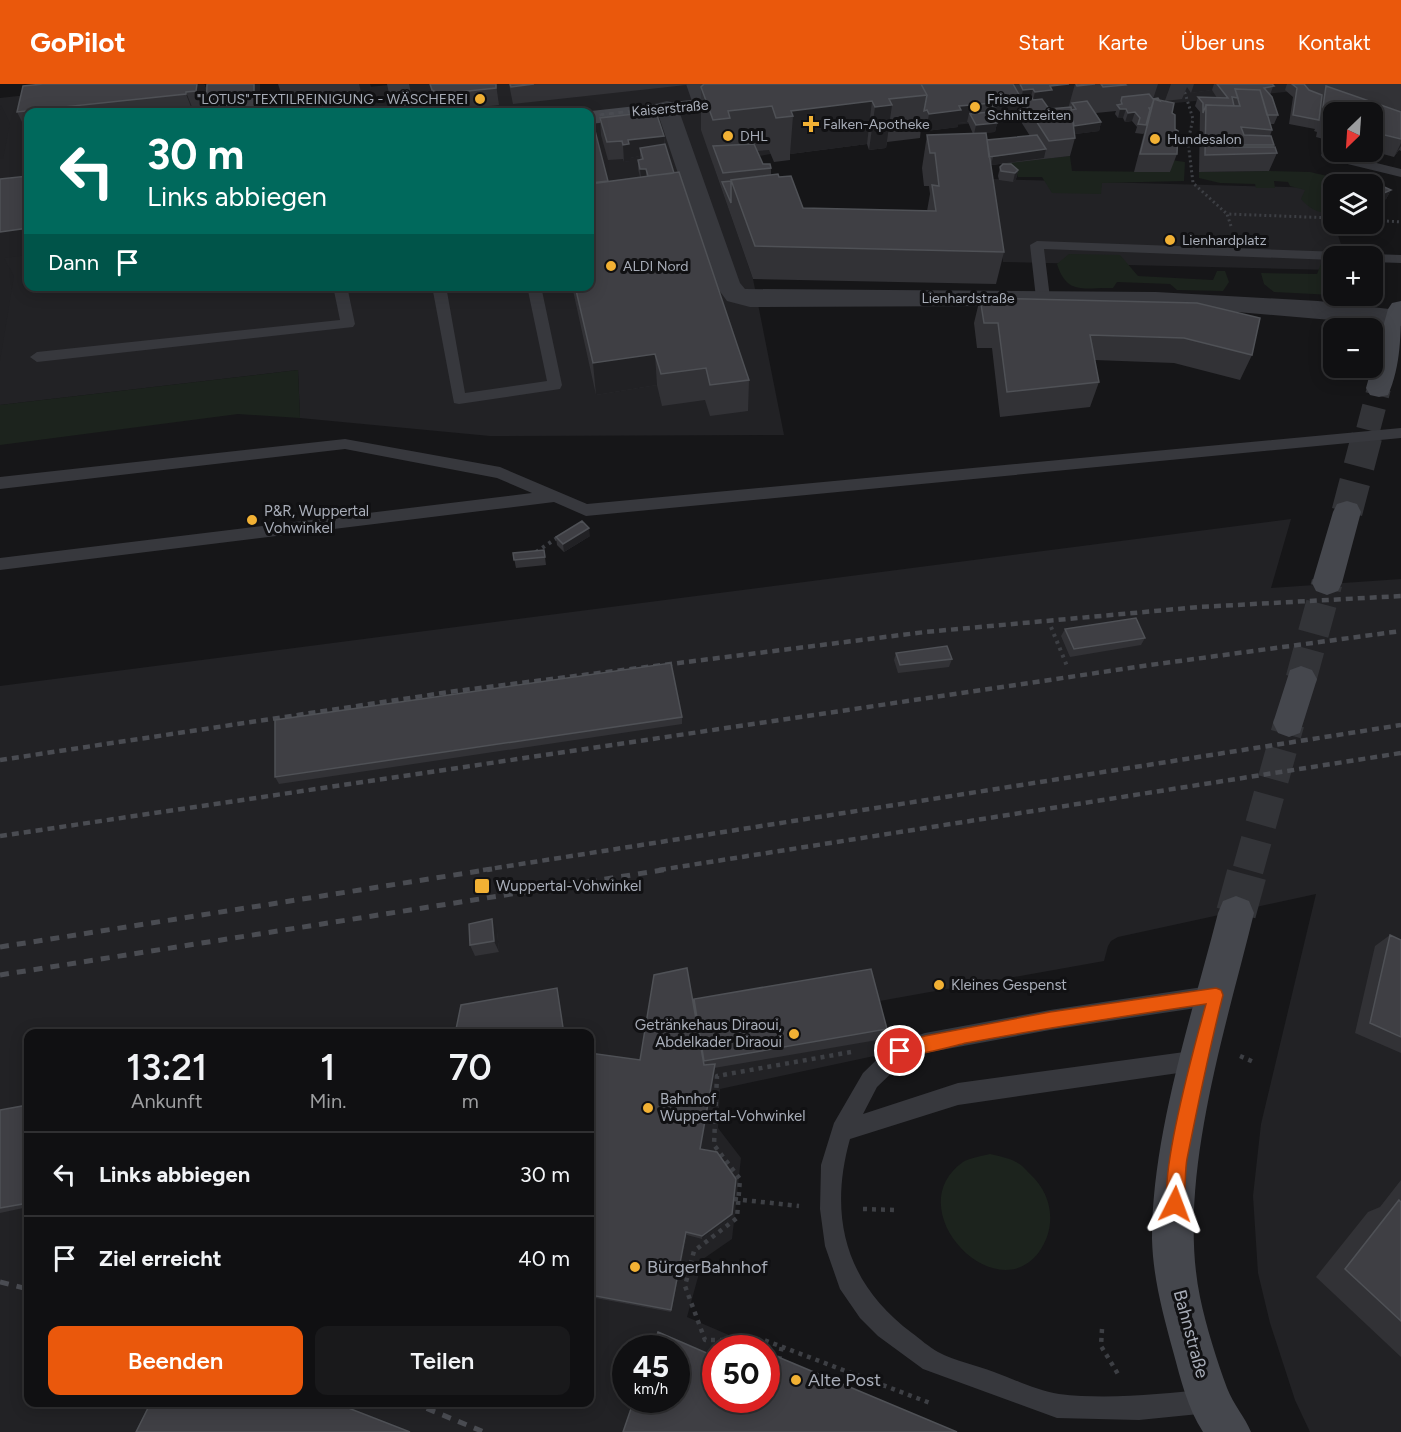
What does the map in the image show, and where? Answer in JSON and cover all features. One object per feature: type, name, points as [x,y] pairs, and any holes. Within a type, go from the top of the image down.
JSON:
[{"type":"main road","name":"Kaiserstraße","points":[[594,117],[771,98]]},
{"type":"main road","points":[[1379,388],[1400,313]]},
{"type":"main road","points":[[1328,583],[1347,512]]},
{"type":"main road","points":[[1289,723],[1301,679]]},
{"type":"main road","name":"Bahnstraße","points":[[1219,1416],[1179,1297],[1173,1240],[1177,1167],[1198,1060],[1236,913]]},
{"type":"street","points":[[398,84],[403,108]]},
{"type":"street","points":[[697,84],[703,105]]},
{"type":"street","name":"Lienhardstraße","points":[[667,108],[728,286],[736,295],[750,299],[1043,298],[1251,304],[1400,313]]},
{"type":"lane","points":[[1358,162],[1401,173]]},
{"type":"lane","points":[[1043,298],[1038,245],[1323,255]]},
{"type":"lane","points":[[1383,258],[1401,259]]},
{"type":"lane","points":[[37,357],[348,324],[341,291]]},
{"type":"lane","points":[[440,291],[459,399],[555,385],[535,291]]},
{"type":"lane","points":[[0,483],[345,444],[500,473],[586,510],[1401,433]]},
{"type":"lane","points":[[0,564],[555,496]]},
{"type":"lane","points":[[1216,995],[1050,1020],[900,1051],[870,1080],[842,1131],[832,1165],[831,1209],[836,1246],[848,1281],[868,1310],[910,1347],[932,1361],[1057,1406],[1139,1408],[1219,1416]]},
{"type":"lane","points":[[842,1131],[958,1094],[1198,1060]]},
{"type":"path","points":[[1179,84],[1185,93],[1193,119],[1188,141],[1193,183],[1227,214]]},
{"type":"path","points":[[1383,221],[1401,222]]},
{"type":"path","points":[[532,555],[580,524],[586,510]]},
{"type":"path","points":[[1051,627],[1067,666]]},
{"type":"path","points":[[1059,648],[1068,646]]},
{"type":"path","points":[[853,1052],[717,1076],[714,1145],[740,1179],[737,1218],[694,1251],[685,1286],[705,1340],[764,1340],[930,1403]]},
{"type":"path","points":[[1101,1346],[1102,1329]]},
{"type":"path","points":[[780,1356],[782,1346]]},
{"type":"shaded area","points":[[398,84],[1364,84],[915,129],[713,164],[753,279],[784,435],[490,436],[300,418],[298,370],[0,405],[0,98],[36,94],[30,108],[24,108],[24,291],[594,291],[594,108],[161,108]]},
{"type":"shaded area","points":[[1070,156],[1072,171],[1170,172],[1171,160],[1185,162],[1184,181],[1102,183],[1101,194],[1052,193],[1042,177],[1018,177],[1014,168],[1008,163]]},
{"type":"shaded area","points":[[1269,171],[1310,172],[1323,175],[1323,213],[1308,206],[1301,199],[1305,190],[1290,186],[1288,182],[1274,181],[1275,188],[1256,188],[1255,184],[1220,183],[1199,178],[1199,172]]},
{"type":"shaded area","name":"Lienhardplatz","points":[[992,179],[1322,188],[1323,234],[1338,234],[1342,246],[1323,246],[1323,270],[1003,262]]},
{"type":"shaded area","points":[[1069,254],[1120,255],[1138,276],[1213,280],[1217,271],[1225,271],[1229,282],[1223,291],[1177,290],[1170,284],[1117,282],[1113,288],[1078,288],[1066,281],[1057,264]]},
{"type":"shaded area","points":[[1322,261],[1323,294],[1274,292],[1264,284],[1261,273],[1317,274]]},
{"type":"shaded area","points":[[298,370],[300,418],[238,414],[0,445],[0,405]]},
{"type":"shaded area","points":[[1291,519],[1271,588],[1401,579],[1401,1432],[1310,1432],[1295,1400],[1270,1323],[1258,1273],[1253,1196],[1261,1124],[1316,894],[1118,937],[1108,946],[1104,961],[874,1002],[888,1053],[720,1089],[718,1128],[741,1158],[732,1239],[703,1259],[687,1317],[729,1335],[702,1335],[702,1413],[780,1413],[780,1358],[949,1432],[0,1432],[0,686]]},
{"type":"shaded area","points":[[990,1154],[1010,1159],[1022,1166],[1038,1182],[1048,1201],[1050,1222],[1045,1242],[1039,1252],[1020,1267],[999,1269],[978,1262],[960,1247],[946,1227],[941,1204],[946,1182],[963,1162]]},
{"type":"building","points":[[197,84],[196,91],[186,92],[186,94],[55,108],[24,108],[24,111],[17,112],[23,86]]},
{"type":"building","points":[[207,84],[254,84],[254,108],[206,108]]},
{"type":"building","points":[[430,84],[496,84],[496,88],[440,94],[432,90]]},
{"type":"building","points":[[510,84],[534,84],[511,87]]},
{"type":"building","points":[[704,84],[921,84],[927,95],[889,99],[892,105],[875,107],[872,101],[791,111],[793,116],[776,118],[772,106],[728,111],[730,118],[713,120],[701,87]]},
{"type":"building","points":[[921,84],[1013,84],[1021,98],[1031,96],[1033,100],[1042,99],[1049,109],[1071,107],[1075,138],[1049,141],[1022,99],[1009,101],[1011,104],[993,107],[991,103],[959,106],[961,110],[929,114],[927,110],[924,111],[927,95]]},
{"type":"building","points":[[1020,84],[1069,84],[1050,86],[1052,90],[1035,92],[1033,89],[1023,90]]},
{"type":"building","points":[[1101,84],[1125,84],[1126,85],[1103,87]]},
{"type":"building","points":[[1217,84],[1272,84],[1274,86],[1264,88],[1272,97],[1278,115],[1267,115],[1260,90],[1235,89],[1238,98],[1232,97],[1234,106],[1206,105],[1203,113],[1203,103],[1198,97],[1228,98]]},
{"type":"building","points":[[1292,84],[1304,84],[1309,90],[1322,95],[1319,120],[1293,115],[1297,88]]},
{"type":"building","points":[[1326,86],[1372,102],[1324,102]]},
{"type":"building","points":[[1235,89],[1260,90],[1272,130],[1241,127],[1244,135],[1271,136],[1274,145],[1234,145],[1230,135],[1225,134],[1229,147],[1275,147],[1277,153],[1205,155],[1206,105],[1240,106]]},
{"type":"building","points":[[1149,94],[1153,99],[1158,98],[1160,101],[1154,99],[1149,108],[1146,125],[1138,124],[1140,118],[1135,112],[1128,113],[1126,109],[1120,109],[1117,105],[1122,104],[1122,97]]},
{"type":"building","points":[[1154,99],[1174,103],[1172,113],[1175,115],[1175,129],[1178,131],[1177,154],[1140,154]]},
{"type":"building","points":[[1087,101],[1101,122],[1074,126],[1071,110],[1076,109],[1072,103]]},
{"type":"building","points":[[1383,106],[1401,112],[1401,139],[1383,135]]},
{"type":"building","points":[[651,112],[657,115],[664,136],[628,140],[629,144],[623,145],[622,141],[607,142],[600,118]]},
{"type":"building","points":[[989,112],[997,123],[976,125],[970,114]]},
{"type":"building","points":[[594,127],[608,181],[594,183]]},
{"type":"building","points":[[986,133],[1004,252],[755,246],[731,180],[778,174],[779,177],[791,176],[803,208],[936,211],[932,185],[939,186],[935,153],[930,153],[927,135]]},
{"type":"building","points":[[1037,135],[1046,149],[989,157],[987,140]]},
{"type":"building","points":[[665,144],[674,173],[648,176],[646,169],[640,169],[638,160],[643,159],[640,148]]},
{"type":"building","points":[[754,144],[763,164],[770,164],[771,168],[723,173],[713,146]]},
{"type":"building","points":[[1003,164],[1011,164],[1018,170],[1015,173],[1001,171],[1000,167]]},
{"type":"building","points":[[679,172],[749,380],[710,385],[706,368],[661,374],[655,354],[593,363],[576,291],[594,291],[594,183]]},
{"type":"building","points":[[24,176],[24,229],[0,232],[0,179]]},
{"type":"building","points":[[731,181],[731,203],[722,182]]},
{"type":"building","points":[[1383,186],[1391,190],[1383,193]]},
{"type":"building","points":[[980,298],[1197,303],[1260,318],[1252,355],[1184,338],[1090,335],[1099,382],[1007,392],[998,323],[984,323]]},
{"type":"building","points":[[582,521],[589,528],[563,544],[556,537]]},
{"type":"building","points":[[544,550],[545,557],[514,560],[513,553]]},
{"type":"building","points":[[1136,618],[1145,638],[1074,649],[1065,629]]},
{"type":"building","points":[[947,646],[952,659],[900,665],[896,653]]},
{"type":"building","points":[[671,663],[682,717],[275,777],[275,720]]},
{"type":"building","points":[[492,919],[494,941],[470,945],[469,924]]},
{"type":"building","points":[[1390,935],[1401,940],[1401,1037],[1370,1023]]},
{"type":"building","name":"Bahnhof Wuppertal-Vohwinkel","points":[[687,968],[704,1065],[715,1064],[700,1149],[717,1152],[736,1179],[732,1214],[702,1236],[686,1232],[671,1310],[594,1296],[594,1054],[640,1060],[654,975]]},
{"type":"building","points":[[871,969],[887,1029],[704,1061],[694,999]]},
{"type":"building","points":[[557,988],[563,1029],[456,1029],[461,1005]]},
{"type":"building","points":[[24,1106],[24,1204],[0,1208],[0,1110]]},
{"type":"building","points":[[1399,1200],[1401,1202],[1401,1321],[1345,1269]]},
{"type":"building","name":"Alte Post","points":[[690,1346],[702,1351],[702,1413],[780,1413],[780,1358],[957,1432],[623,1432],[630,1413],[690,1413]]},
{"type":"building","points":[[148,1407],[346,1407],[410,1432],[136,1432]]},
{"type":"tunnel","points":[[1368,430],[1379,388]]},
{"type":"tunnel","points":[[1347,512],[1369,428]]},
{"type":"tunnel","points":[[1301,679],[1327,583]]},
{"type":"tunnel","points":[[1248,870],[1289,723]]},
{"type":"tunnel","points":[[1236,913],[1248,869]]},
{"type":"railway","points":[[594,116],[718,101]]},
{"type":"railway","points":[[0,760],[456,691],[925,632],[1199,607],[1401,596]]},
{"type":"railway","points":[[0,836],[1150,665],[1401,631]]},
{"type":"railway","points":[[483,870],[1401,725]]},
{"type":"railway","points":[[659,870],[1401,753]]},
{"type":"railway","points":[[0,947],[492,869]]},
{"type":"railway","points":[[0,975],[669,869]]},
{"type":"railway","points":[[0,1282],[24,1288]]},
{"type":"railway","points":[[423,1407],[484,1432]]},
{"type":"place","name":"\"LOTUS\" TEXTILREINIGUNG - WÄSCHEREI","points":[[480,99]]},
{"type":"place","name":"Friseur Schnittzeiten","points":[[975,107]]},
{"type":"place","name":"Falken-Apotheke","points":[[811,124]]},
{"type":"place","name":"DHL","points":[[728,136]]},
{"type":"place","name":"Hundesalon","points":[[1155,139]]},
{"type":"place","name":"Lienhardplatz","points":[[1170,240]]},
{"type":"place","name":"ALDI Nord","points":[[611,266]]},
{"type":"place","name":"P&R, Wuppertal Vohwinkel","points":[[252,520]]},
{"type":"place","name":"Wuppertal-Vohwinkel","points":[[482,886]]},
{"type":"place","name":"Kleines Gespenst","points":[[939,985]]},
{"type":"place","name":"Getränkehaus Diraoui, Abdelkader Diraoui","points":[[794,1034]]},
{"type":"place","name":"Bahnhof Wuppertal-Vohwinkel","points":[[648,1108]]},
{"type":"place","name":"BürgerBahnhof","points":[[635,1267]]},
{"type":"place","name":"Alte Post","points":[[796,1380]]},
{"type":"route","points":[[900,1051],[1050,1020],[1216,995],[1198,1060],[1177,1167],[1175,1204]]}]
